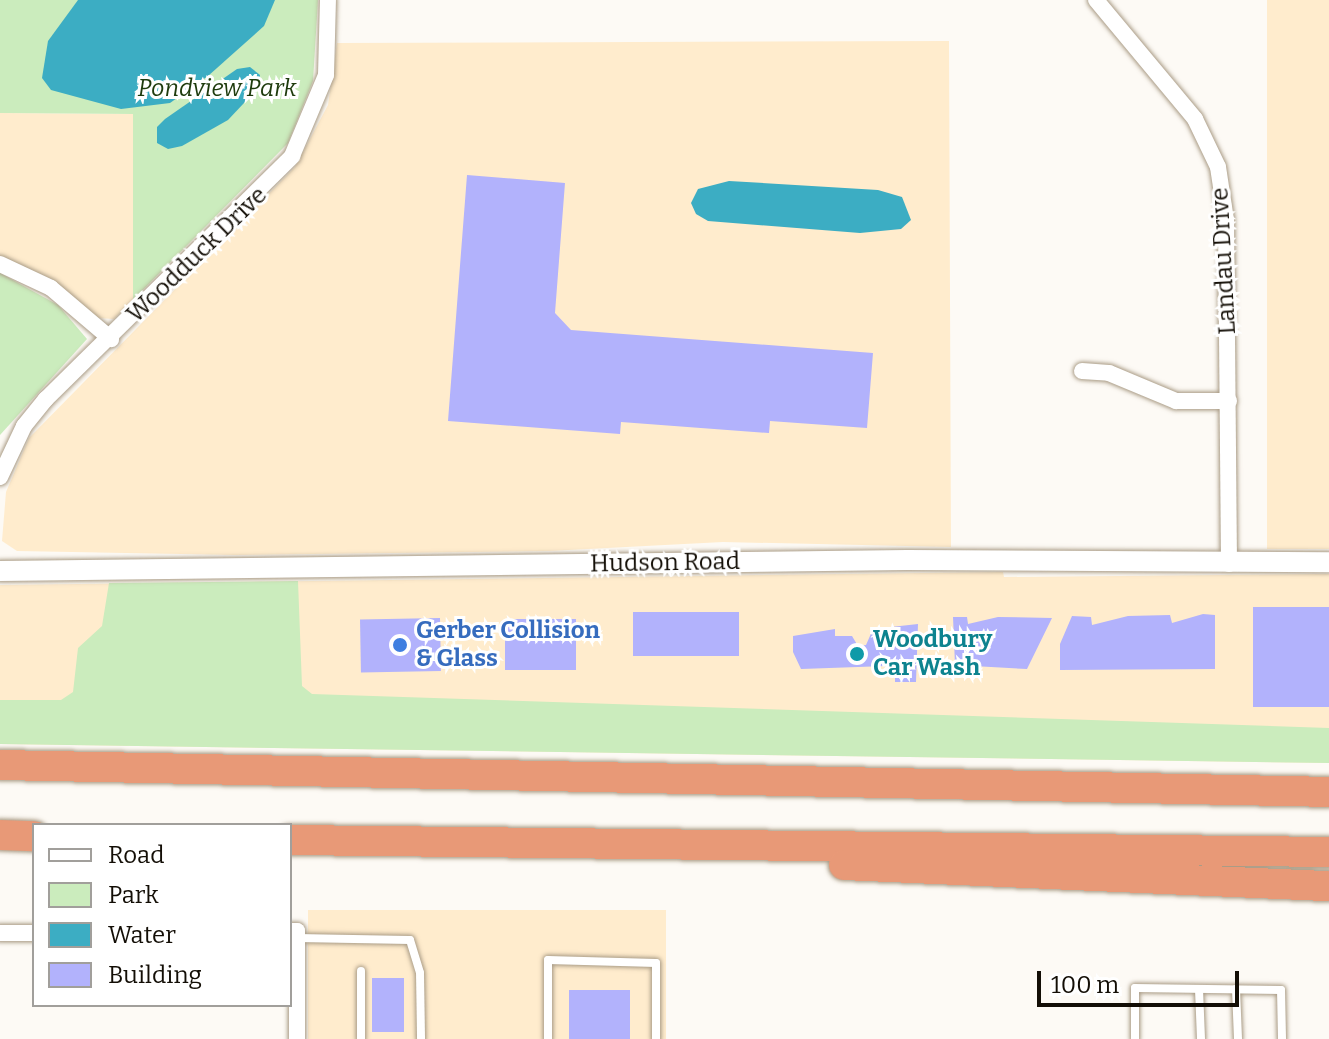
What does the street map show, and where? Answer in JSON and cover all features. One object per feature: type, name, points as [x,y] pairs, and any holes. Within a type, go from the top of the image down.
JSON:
[{"type":"highway","points":[[0,765],[1329,792]]},
{"type":"highway","points":[[1127,786],[1329,780]]},
{"type":"highway","points":[[0,835],[32,836]]},
{"type":"highway","points":[[292,840],[1329,852]]},
{"type":"highway","points":[[664,843],[799,863],[1329,886]]},
{"type":"street","name":"Woodduck Drive","points":[[0,477],[19,435],[46,399],[111,339],[292,156],[326,75],[328,0]]},
{"type":"street","name":"Landau Drive","points":[[1096,0],[1186,107],[1218,167],[1226,220],[1229,564]]},
{"type":"street","points":[[0,264],[51,288],[111,339]]},
{"type":"street","points":[[1082,371],[1109,373],[1176,401],[1229,401]]},
{"type":"street","name":"Hudson Road","points":[[0,571],[907,560],[1229,564],[1329,562]]},
{"type":"street","points":[[0,933],[32,933]]},
{"type":"street","points":[[295,933],[297,1039]]},
{"type":"lane","points":[[295,933],[410,940],[420,973],[421,1039]]},
{"type":"lane","points":[[548,1039],[548,960],[656,963],[656,1039]]},
{"type":"lane","points":[[361,971],[361,1039]]},
{"type":"lane","points":[[1135,1039],[1135,988],[1281,990],[1282,1039]]},
{"type":"lane","points":[[1199,989],[1201,1039]]},
{"type":"lane","points":[[1236,989],[1238,1039]]},
{"type":"shaded area","points":[[1267,0],[1329,0],[1329,549],[1267,549]]},
{"type":"shaded area","points":[[949,41],[951,547],[723,542],[549,551],[235,555],[17,551],[2,541],[6,492],[29,438],[295,167],[328,105],[337,43]]},
{"type":"shaded area","points":[[0,113],[134,114],[133,300],[114,319],[96,318],[49,278],[0,256]]},
{"type":"shaded area","points":[[1003,572],[1004,577],[1329,574],[1329,763],[0,744],[0,585]]},
{"type":"shaded area","points":[[308,910],[666,910],[666,1039],[308,1039]]},
{"type":"green space","name":"Pondview Park","points":[[0,0],[318,0],[313,81],[288,143],[133,300],[133,114],[0,113]]},
{"type":"green space","points":[[0,273],[58,305],[87,339],[0,435]]},
{"type":"green space","points":[[298,581],[302,686],[312,694],[1329,728],[1329,763],[0,744],[0,700],[61,700],[73,692],[78,648],[102,626],[109,583]]},
{"type":"water","points":[[78,0],[275,0],[264,26],[208,76],[170,103],[121,109],[51,90],[42,78],[48,41]]},
{"type":"water","points":[[250,67],[260,75],[258,88],[228,120],[182,146],[168,149],[157,143],[157,127],[165,119],[237,69]]},
{"type":"water","points":[[729,181],[878,190],[902,197],[911,220],[901,229],[860,233],[708,221],[696,214],[691,203],[698,189]]},
{"type":"building","points":[[467,175],[565,183],[555,313],[571,330],[873,353],[867,428],[770,421],[769,433],[621,422],[620,434],[448,421]]},
{"type":"building","points":[[1253,607],[1329,607],[1329,707],[1253,707]]},
{"type":"building","points":[[633,612],[739,612],[739,656],[633,656]]},
{"type":"building","points":[[1203,614],[1215,615],[1215,669],[1060,670],[1060,644],[1072,616],[1091,617],[1092,625],[1128,616],[1170,615],[1172,623]]},
{"type":"building","points":[[953,617],[967,617],[968,624],[998,617],[1052,618],[1027,669],[955,665]]},
{"type":"building","name":"Gerber Collision & Glass","points":[[440,618],[441,671],[361,672],[360,619]]},
{"type":"building","points":[[505,619],[576,619],[576,670],[505,670]]},
{"type":"building","name":"Woodbury Car Wash","points":[[918,624],[916,682],[895,682],[895,671],[886,666],[801,669],[793,652],[793,636],[835,629],[835,636],[852,636],[858,646],[866,645],[873,629]]},
{"type":"building","points":[[372,978],[404,978],[404,1032],[372,1032]]},
{"type":"building","points":[[569,990],[630,990],[630,1039],[569,1039]]},
{"type":"place","name":"Gerber Collision & Glass","points":[[400,645]]},
{"type":"place","name":"Woodbury Car Wash","points":[[857,654]]}]
